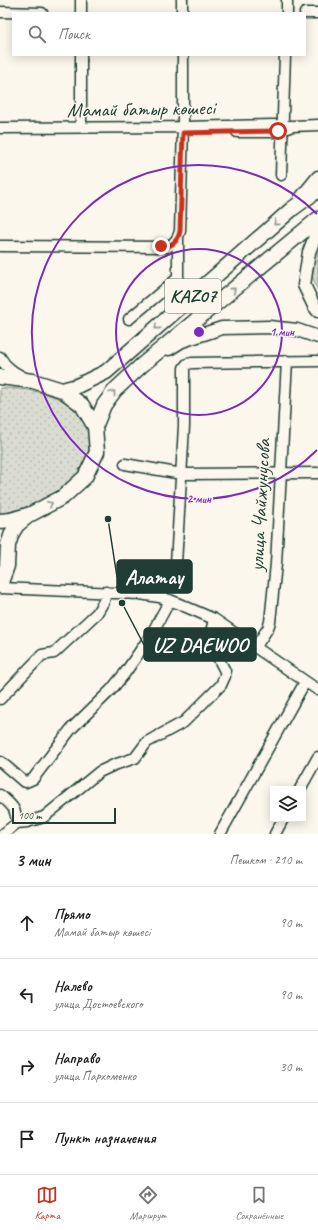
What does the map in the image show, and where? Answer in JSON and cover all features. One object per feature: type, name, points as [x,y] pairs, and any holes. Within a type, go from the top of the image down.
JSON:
[{"type":"highway","name":"KAZ07","points":[[62,390],[77,386],[106,372],[292,209],[318,190]]},
{"type":"highway","name":"KAZ07","points":[[0,521],[11,520],[30,514],[63,498],[85,478],[97,452],[96,427],[104,405],[115,390],[142,365],[318,219]]},
{"type":"highway","points":[[0,377],[33,381],[62,390],[82,405],[96,427]]},
{"type":"highway","name":"KAZ07","points":[[0,585],[7,566],[8,545],[12,533],[30,514]]},
{"type":"highway","points":[[0,561],[0,574]]},
{"type":"main road","points":[[292,209],[318,177]]},
{"type":"main road","points":[[318,229],[309,252],[304,285],[318,311]]},
{"type":"main road","points":[[142,365],[182,341],[222,328],[269,327],[297,330],[318,337]]},
{"type":"street","points":[[81,0],[81,12]]},
{"type":"street","points":[[182,0],[182,12]]},
{"type":"street","points":[[287,0],[287,12]]},
{"type":"street","points":[[0,12],[12,12]]},
{"type":"street","points":[[306,13],[318,13]]},
{"type":"street","points":[[81,56],[81,127]]},
{"type":"street","points":[[129,319],[178,278],[183,130],[183,56]]},
{"type":"street","points":[[281,175],[285,127],[286,56]]},
{"type":"street","name":"Мамай батыр көшесі","points":[[0,133],[183,130],[318,125]]},
{"type":"street","name":"Мамай батыр көшесі","points":[[0,128],[81,127],[183,130]]},
{"type":"street","points":[[0,246],[168,247],[179,234]]},
{"type":"street","points":[[0,357],[4,364],[17,374],[33,381]]},
{"type":"street","name":"улица Чайжунусова","points":[[255,648],[268,628],[270,622],[276,564],[287,361]]},
{"type":"street","points":[[159,597],[174,574],[176,564],[184,426],[184,368],[187,364],[192,363],[318,361]]},
{"type":"street","points":[[124,464],[182,474],[318,473]]},
{"type":"street","points":[[0,588],[140,594],[170,600],[214,619],[318,690]]},
{"type":"street","points":[[0,700],[42,655],[54,653],[97,613],[104,601],[106,592]]},
{"type":"street","points":[[1,762],[23,781],[26,782],[33,779],[71,729],[111,690],[125,673],[151,635],[170,600]]},
{"type":"street","points":[[3,834],[17,823],[44,817],[99,772],[135,758],[147,742],[184,722],[221,685],[226,676],[225,671],[211,644],[210,637],[214,619]]},
{"type":"street","points":[[220,834],[305,682]]},
{"type":"street","points":[[302,786],[318,757]]},
{"type":"street","points":[[0,795],[14,807],[17,813],[17,823]]},
{"type":"street","points":[[275,834],[281,822]]},
{"type":"shaded area","points":[[318,239],[318,290],[313,277],[312,265]]},
{"type":"shaded area","points":[[0,388],[12,388],[39,392],[64,401],[75,409],[83,418],[88,430],[89,442],[86,463],[82,471],[64,489],[33,505],[0,514]]},
{"type":"place","name":"Алатау","points":[[108,519]]},
{"type":"place","name":"UZ DAEWOO","points":[[122,603]]},
{"type":"route","points":[[161,246],[168,247],[178,238],[180,231],[183,133],[278,131]]}]
